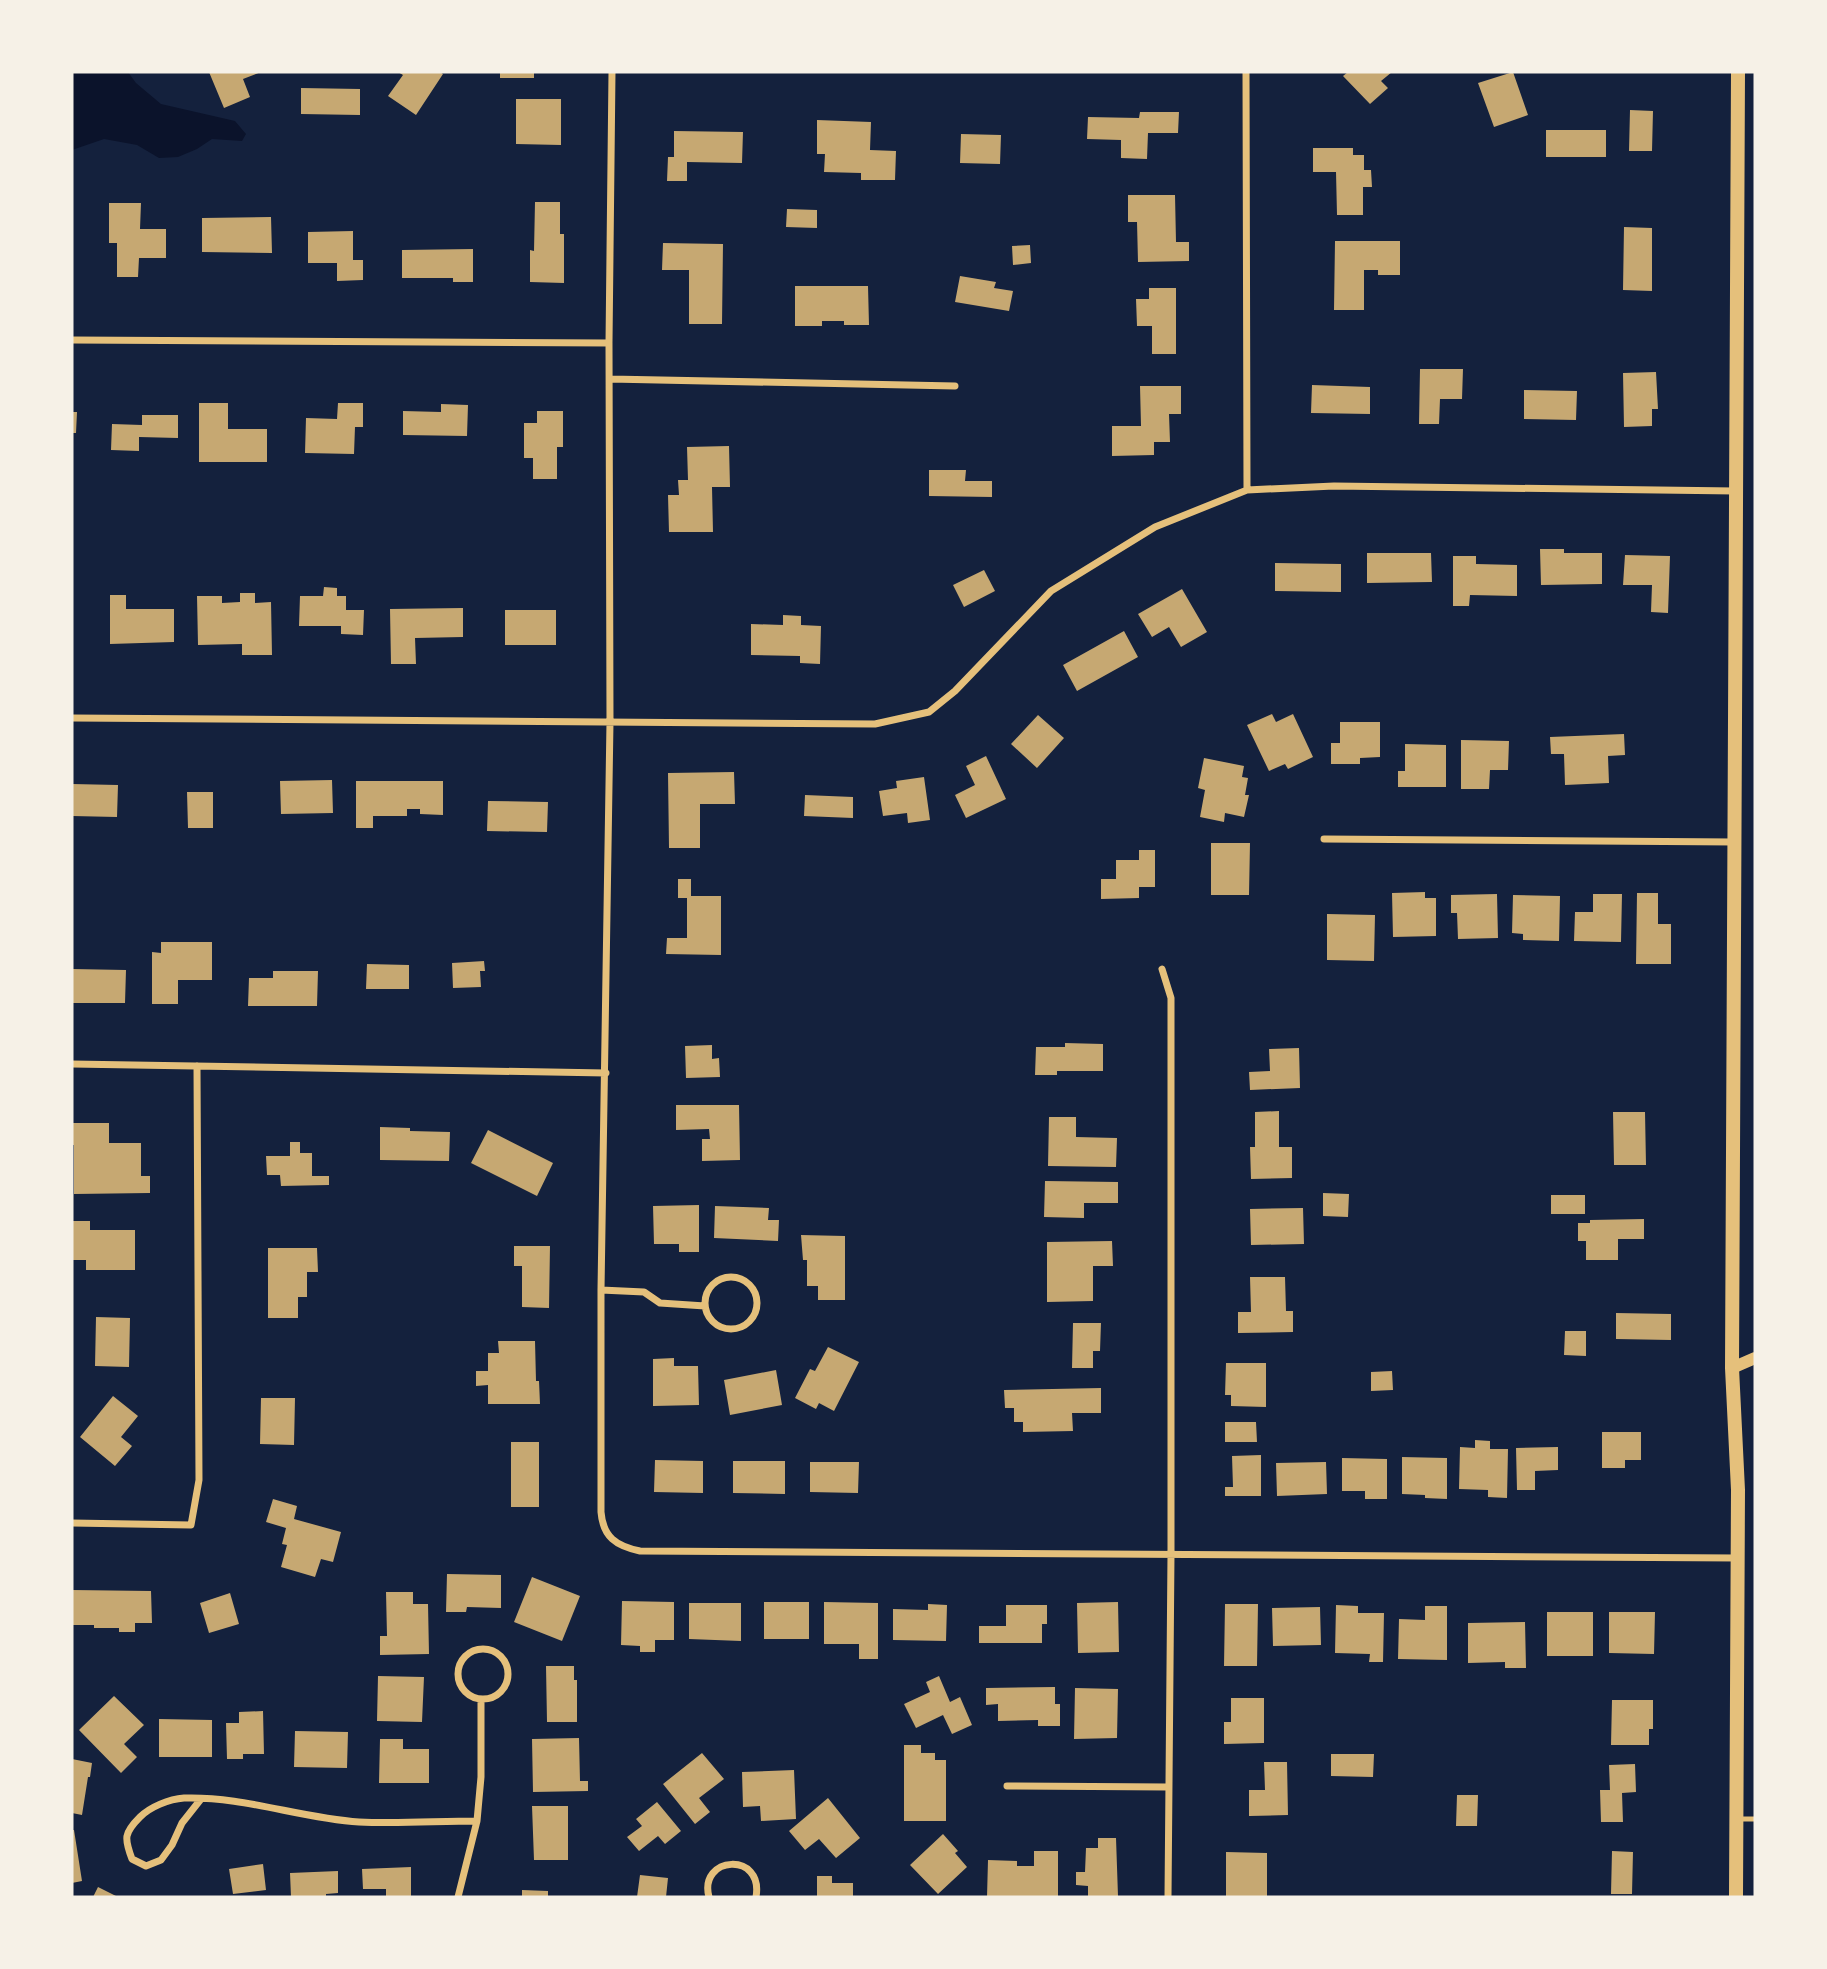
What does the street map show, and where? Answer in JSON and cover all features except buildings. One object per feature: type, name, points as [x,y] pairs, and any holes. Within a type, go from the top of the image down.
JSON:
[{"type":"main road","points":[[1736,1897],[1738,1490],[1732,1368],[1738,72]]},
{"type":"street","points":[[612,72],[609,343],[610,722],[601,1290],[601,1512],[602,1525],[610,1536],[622,1548],[640,1551],[1738,1558]]},
{"type":"street","points":[[1246,72],[1247,490]]},
{"type":"street","points":[[72,340],[609,343]]},
{"type":"street","points":[[610,379],[955,386]]},
{"type":"street","points":[[72,718],[875,724],[929,712],[956,691],[1051,591],[1156,527],[1247,490],[1334,486],[1736,491]]},
{"type":"street","points":[[1324,839],[1735,842]]},
{"type":"street","points":[[1162,969],[1171,998],[1168,1897]]},
{"type":"street","points":[[72,1064],[606,1073]]},
{"type":"street","points":[[72,1523],[191,1525],[199,1480],[197,1066]]},
{"type":"street","points":[[732,1277],[748,1283],[757,1298],[752,1318],[746,1325],[731,1329],[715,1324],[705,1306],[711,1287],[732,1277]]},
{"type":"street","points":[[601,1290],[644,1292],[660,1303],[705,1306]]},
{"type":"street","points":[[1732,1368],[1755,1358]]},
{"type":"street","points":[[484,1648],[498,1653],[504,1659],[508,1667],[508,1677],[498,1695],[481,1699],[468,1694],[459,1683],[458,1675],[460,1662],[468,1653],[484,1648]]},
{"type":"street","points":[[458,1897],[477,1821],[481,1777],[481,1699]]},
{"type":"street","points":[[1007,1786],[1167,1787]]},
{"type":"street","points":[[201,1799],[182,1823],[172,1845],[161,1860],[146,1866],[132,1859],[126,1843],[128,1828],[148,1809],[181,1798],[201,1799],[229,1801],[313,1817],[360,1822],[477,1821]]},
{"type":"street","points":[[709,1897],[709,1880],[713,1873],[727,1865],[738,1864],[751,1872],[756,1880],[756,1897]]},
{"type":"lane","points":[[1736,1819],[1755,1819]]},
{"type":"water","points":[[72,72],[128,72],[136,83],[161,104],[235,121],[246,134],[242,141],[212,139],[178,157],[159,158],[137,145],[104,139],[72,150]]}]
